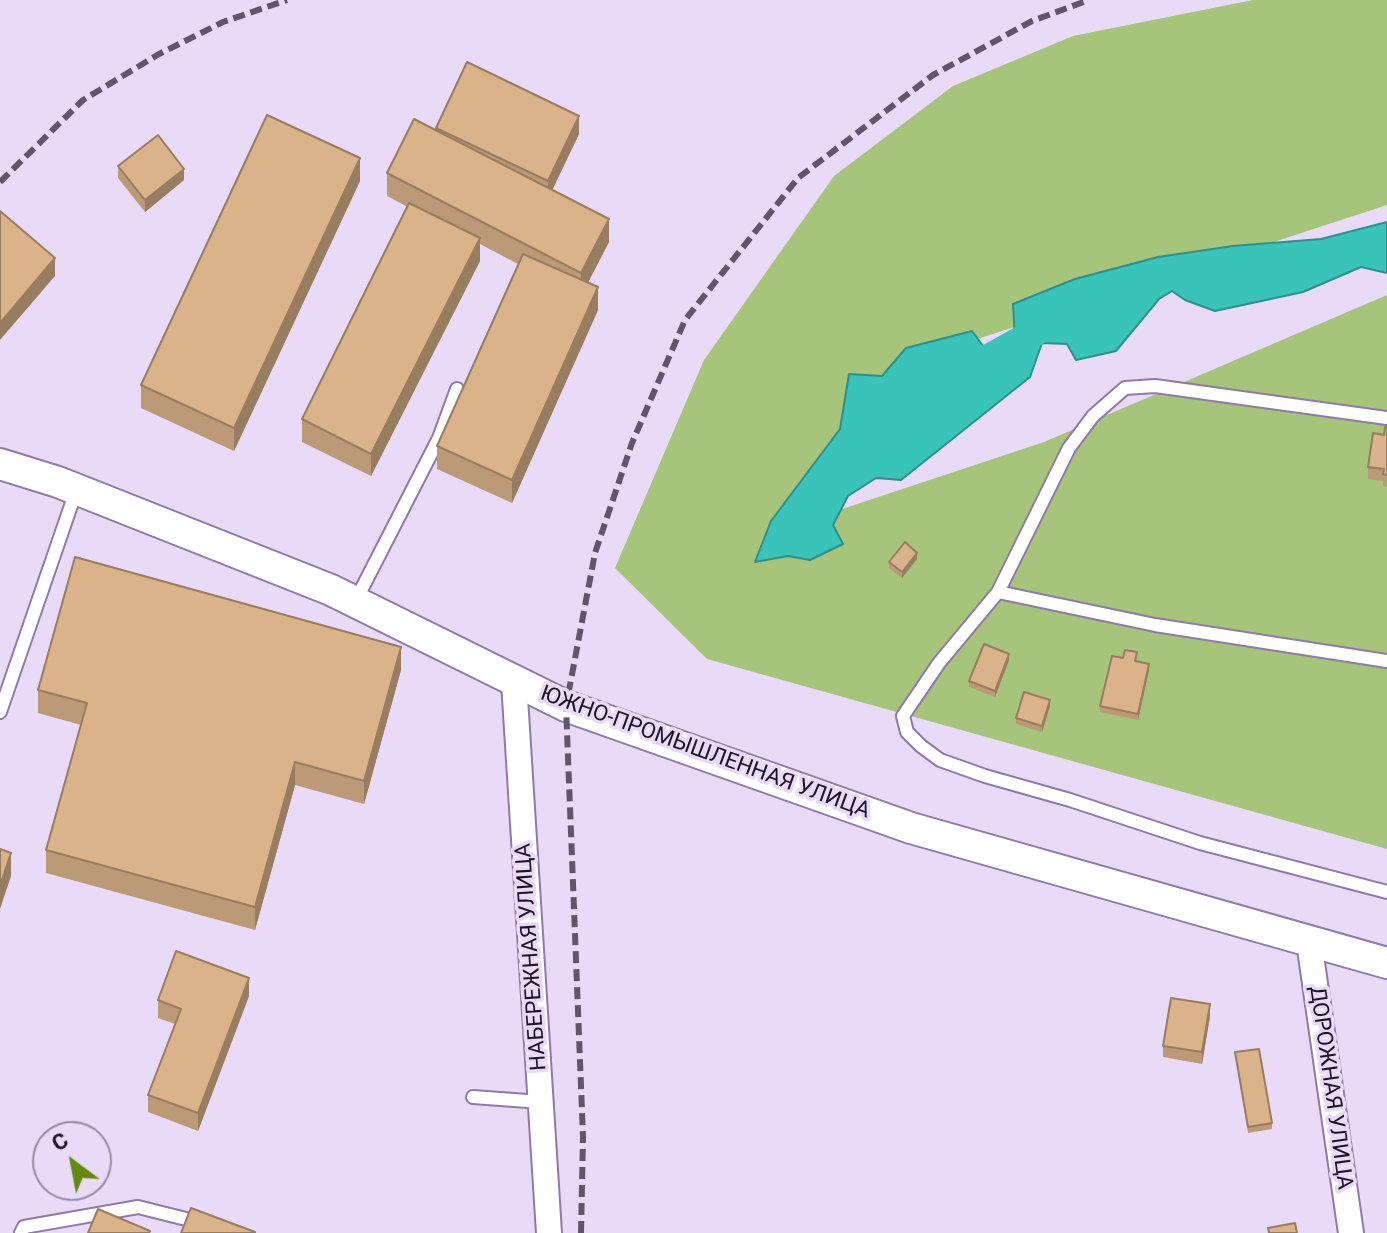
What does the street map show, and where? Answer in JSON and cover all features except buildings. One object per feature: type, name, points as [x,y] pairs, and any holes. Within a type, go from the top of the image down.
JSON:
[{"type":"street","name":"ЮЖНО-ПРОМЫШЛЕННАЯ УЛИЦА","points":[[0,464],[77,489],[355,602],[566,706],[911,828],[1387,963]]},
{"type":"street","name":"НАБЕРЕЖНАЯ УЛИЦА","points":[[514,682],[549,1233]]},
{"type":"street","name":"ДОРОЖНАЯ УЛИЦА","points":[[1309,942],[1351,1233]]},
{"type":"lane","points":[[1387,418],[1155,386],[1125,388],[1093,416],[1069,448],[998,592],[939,663],[903,716],[907,732],[940,760],[1200,843],[1387,892]]},
{"type":"lane","points":[[355,602],[439,438],[457,389]]},
{"type":"lane","points":[[0,712],[77,489]]},
{"type":"lane","points":[[998,592],[1155,625],[1387,661]]},
{"type":"lane","points":[[473,1097],[541,1102]]},
{"type":"lane","points":[[21,1233],[24,1227],[138,1207],[211,1225]]},
{"type":"shaded area","points":[[1253,0],[1387,0],[1387,205],[898,365],[776,531],[1044,442],[1387,295],[1387,849],[707,659],[615,568],[704,360],[834,176],[953,86],[1073,36]]},
{"type":"shaded area","points":[[1387,222],[1387,273],[1361,267],[1303,292],[1215,311],[1185,300],[1172,291],[1159,299],[1116,351],[1076,360],[1067,344],[1042,343],[1030,377],[901,480],[876,478],[848,496],[833,525],[843,544],[810,560],[788,556],[755,562],[771,521],[840,429],[849,374],[882,376],[906,348],[972,331],[986,350],[1006,351],[1015,339],[1013,304],[1075,279],[1158,257],[1233,246],[1321,239]]},
{"type":"waterway","points":[[967,370],[1046,326]]},
{"type":"railway","points":[[0,182],[83,100],[159,54],[223,22],[287,0]]},
{"type":"railway","points":[[581,1233],[583,1137],[566,706],[595,553],[632,443],[685,320],[798,178],[933,75],[1032,21],[1089,0]]}]
